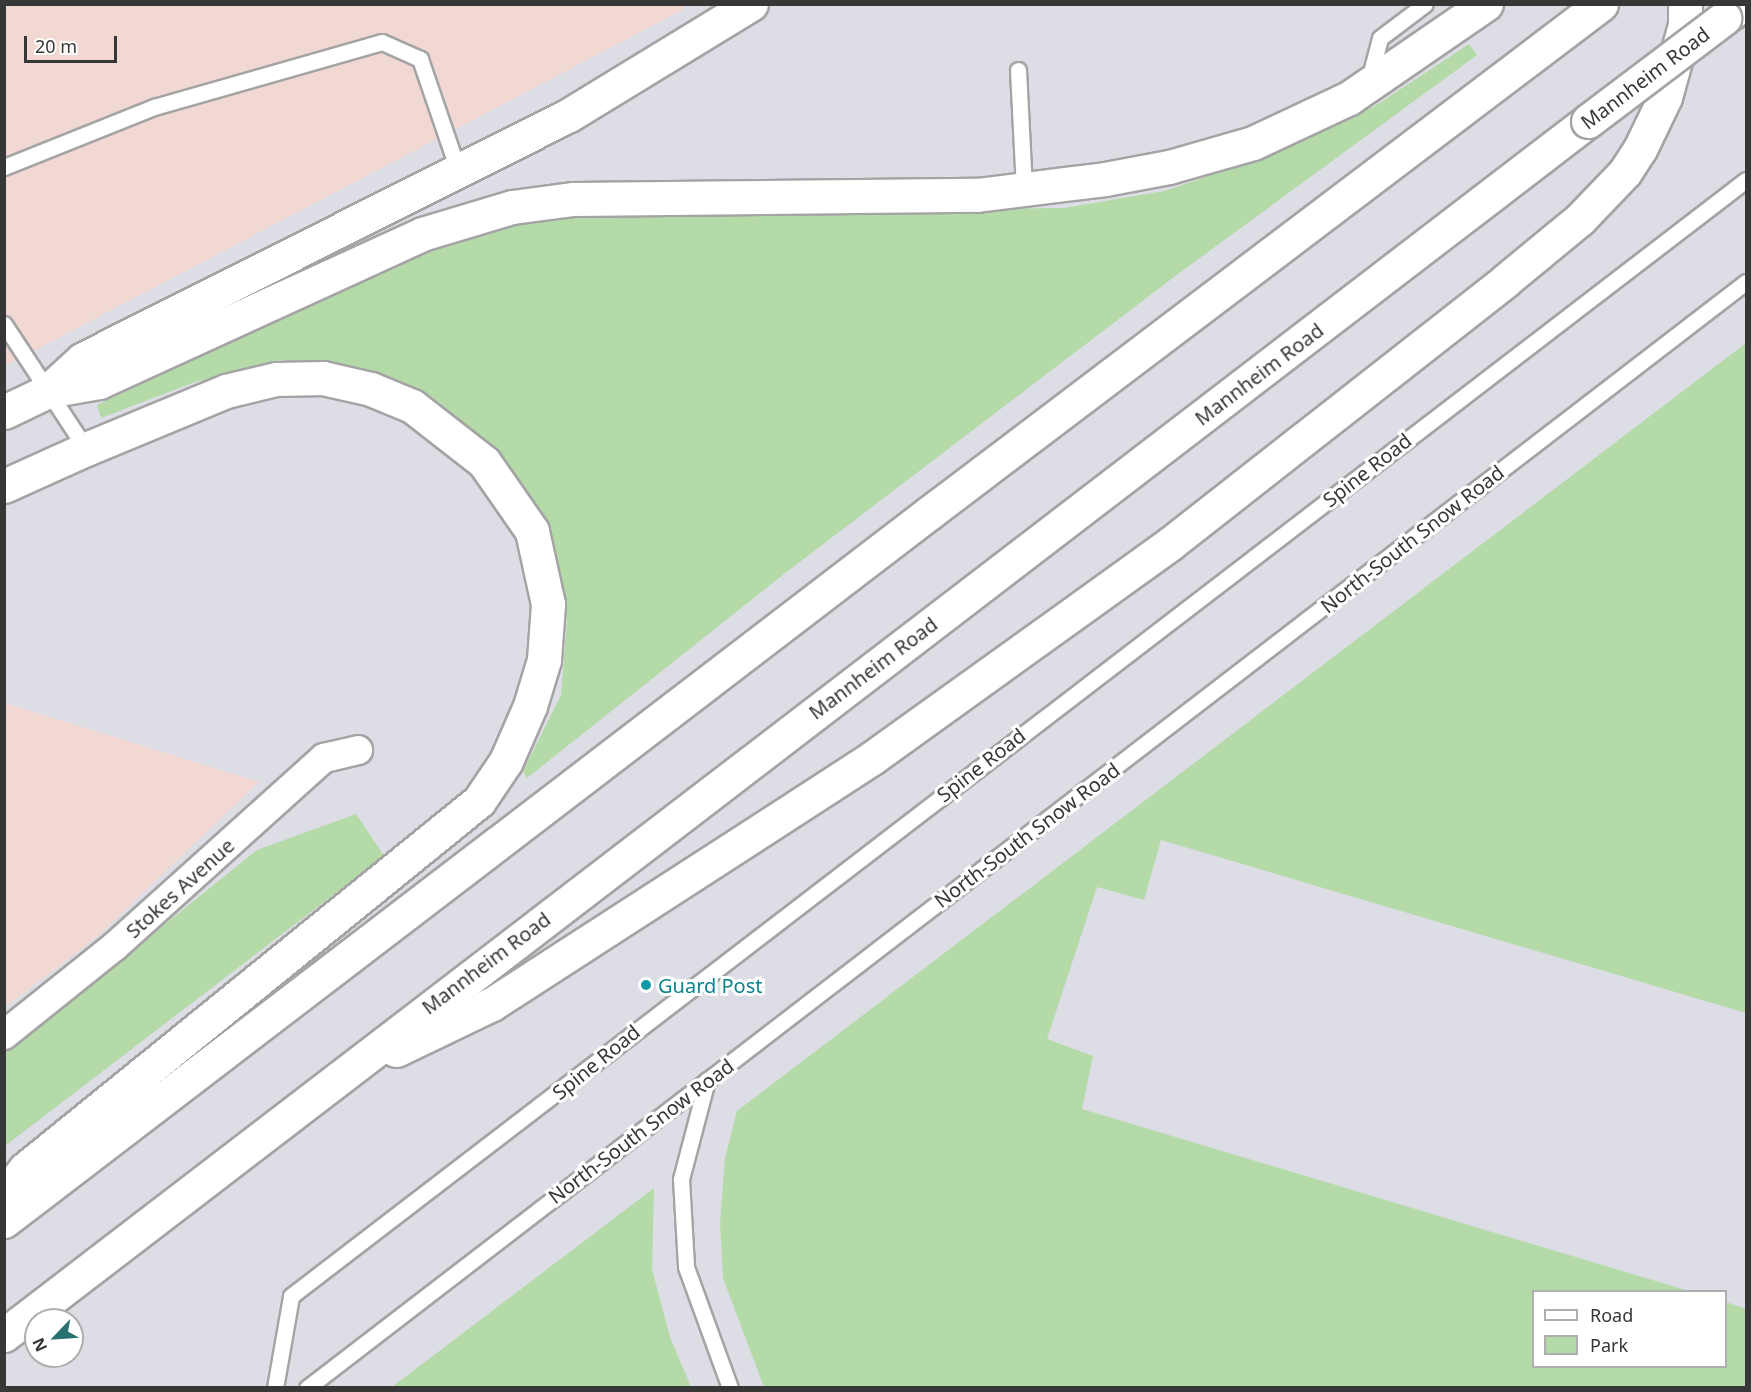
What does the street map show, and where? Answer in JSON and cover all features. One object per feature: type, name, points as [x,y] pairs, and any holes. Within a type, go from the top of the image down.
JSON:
[{"type":"main road","points":[[48,391],[83,359],[459,173],[569,115],[751,4]]},
{"type":"main road","points":[[4,412],[48,391],[99,382],[422,234],[512,207],[573,199],[977,195],[1131,175],[1252,143],[1349,98],[1486,4]]},
{"type":"main road","points":[[332,1081],[492,1004],[872,758],[1171,543],[1506,280],[1580,219],[1625,172],[1640,149],[1665,97],[1685,26],[1685,4]]},
{"type":"main road","points":[[4,1221],[928,513],[1593,11]]},
{"type":"main road","name":"Mannheim Road","points":[[4,1335],[332,1081],[1733,11]]},
{"type":"main road","points":[[4,486],[226,391],[276,379],[323,378],[370,389],[412,406],[484,462],[532,531],[548,604],[544,660],[530,706],[506,761],[479,801],[25,1168],[4,1195]]},
{"type":"street","name":"Stokes Avenue","points":[[4,1035],[114,947],[324,758],[358,750]]},
{"type":"lane","points":[[1368,85],[1380,38],[1425,4]]},
{"type":"lane","points":[[4,167],[154,107],[382,42],[420,59],[459,173]]},
{"type":"lane","points":[[1018,70],[1024,189]]},
{"type":"lane","name":"Spine Road","points":[[275,1388],[291,1296],[1746,180]]},
{"type":"lane","name":"North-South Snow Road","points":[[307,1388],[1746,282]]},
{"type":"lane","points":[[4,324],[86,449]]},
{"type":"lane","points":[[707,1080],[681,1179],[686,1267],[730,1388]]},
{"type":"shaded area","points":[[5,5],[1746,5],[1746,1387],[5,1388]]},
{"type":"shaded area","points":[[5,5],[683,5],[684,9],[5,366]]},
{"type":"shaded area","points":[[5,703],[259,782],[97,937],[5,1007]]},
{"type":"green space","points":[[1469,44],[1477,55],[1178,274],[784,574],[527,778],[523,771],[561,695],[567,621],[548,538],[508,465],[439,402],[360,368],[280,360],[195,382],[101,418],[97,405],[436,245],[523,221],[594,214],[1064,208],[1164,191],[1266,157],[1375,106]]},
{"type":"green space","points":[[1746,343],[1746,1013],[1161,840],[1144,900],[1097,887],[1047,1039],[1093,1056],[1082,1109],[1686,1290],[1532,1290],[1532,1368],[1727,1368],[1727,1302],[1746,1309],[1746,1387],[764,1387],[723,1278],[720,1224],[725,1158],[737,1111]]},
{"type":"green space","points":[[356,814],[384,856],[5,1146],[5,1053],[257,850]]},
{"type":"green space","points":[[654,1188],[652,1269],[670,1337],[691,1387],[392,1387]]},
{"type":"place","name":"Guard Post","points":[[646,985]]}]
